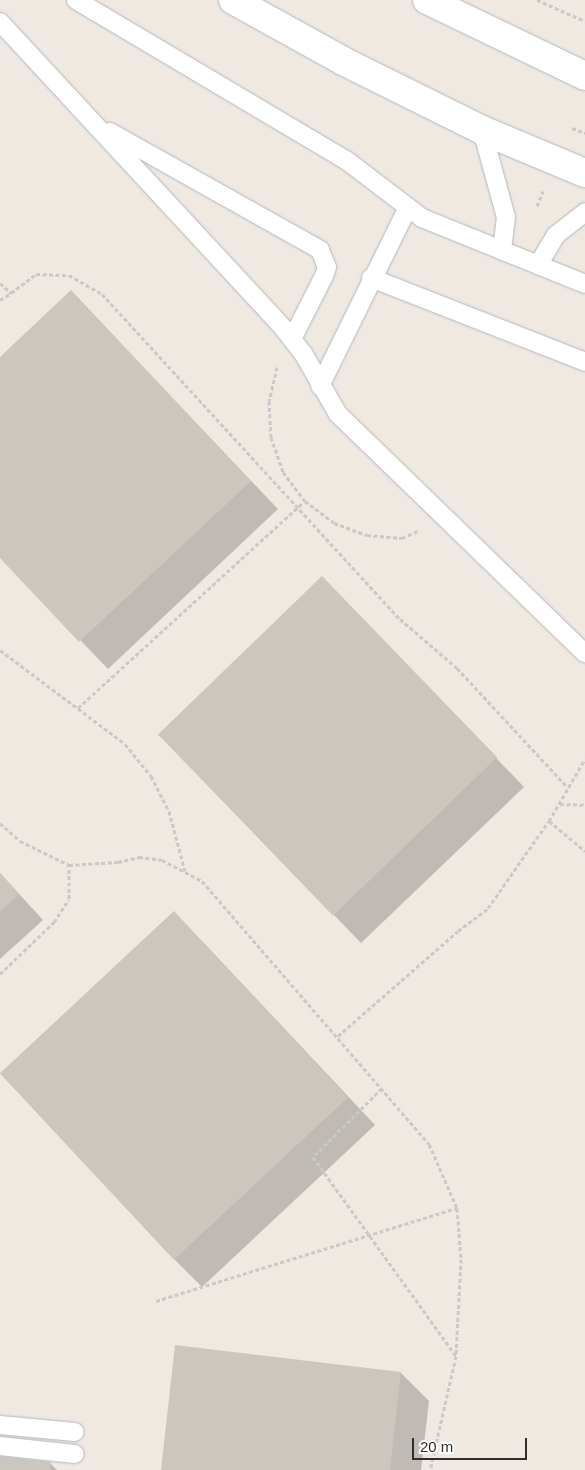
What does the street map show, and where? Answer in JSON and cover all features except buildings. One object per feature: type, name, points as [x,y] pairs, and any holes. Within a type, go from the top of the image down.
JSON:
[{"type":"street","points":[[427,0],[585,76]]},
{"type":"street","points":[[244,3],[482,130],[585,173]]},
{"type":"lane","points":[[76,0],[346,160],[407,209],[422,218],[585,284]]},
{"type":"lane","points":[[0,22],[288,334],[338,414],[444,519],[585,653]]},
{"type":"lane","points":[[94,123],[320,250],[327,267],[324,276],[288,334]]},
{"type":"lane","points":[[482,130],[505,212],[502,251]]},
{"type":"lane","points":[[320,386],[371,278],[407,209]]},
{"type":"lane","points":[[538,265],[556,234],[585,212]]},
{"type":"lane","points":[[371,278],[585,362]]},
{"type":"lane","points":[[0,1425],[75,1432]]},
{"type":"lane","points":[[0,1446],[75,1454]]},
{"type":"path","points":[[537,0],[585,21]]},
{"type":"path","points":[[0,300],[36,274],[68,275],[102,294],[400,619],[457,668],[568,788]]},
{"type":"path","points":[[0,283],[11,293]]},
{"type":"path","points":[[288,334],[269,401],[271,437],[283,472],[305,501],[334,523],[367,535],[402,538],[444,519]]},
{"type":"path","points":[[78,708],[305,501]]},
{"type":"path","points":[[0,650],[125,744],[151,776],[169,811],[185,872]]},
{"type":"path","points":[[338,1036],[458,931],[488,908],[549,821],[585,759]]},
{"type":"path","points":[[560,804],[585,804]]},
{"type":"path","points":[[549,821],[585,851]]},
{"type":"path","points":[[0,823],[20,841],[69,865],[118,862],[139,857],[162,860],[202,881],[338,1036],[429,1144],[457,1208],[461,1259],[456,1356],[430,1470]]},
{"type":"path","points":[[0,974],[54,922],[69,899],[69,865]]},
{"type":"path","points":[[382,1088],[312,1157],[367,1236],[456,1356]]},
{"type":"path","points":[[156,1301],[457,1208]]}]
